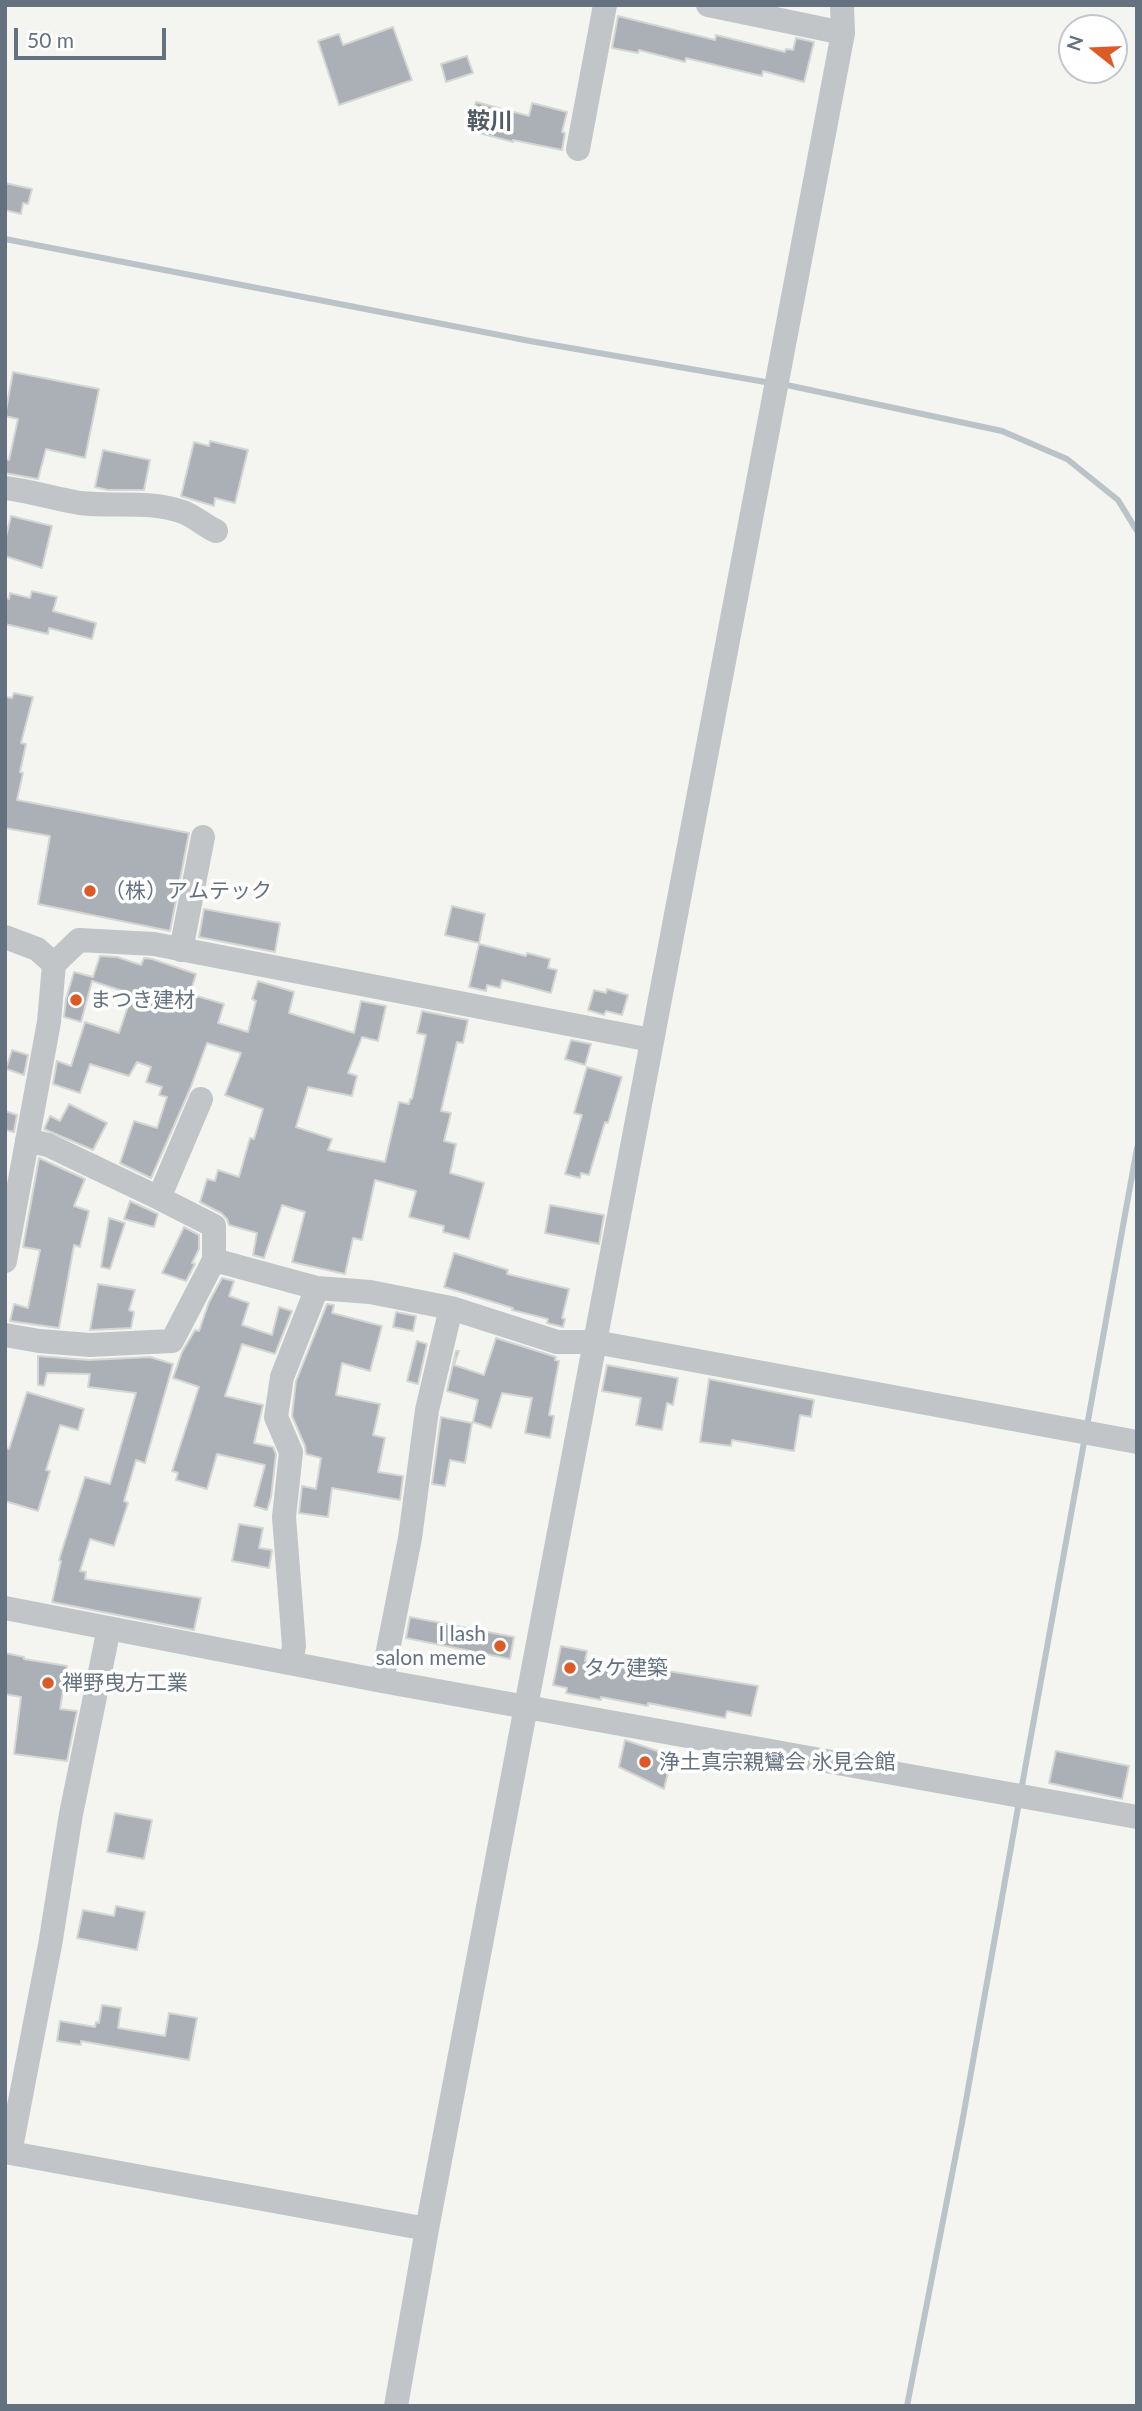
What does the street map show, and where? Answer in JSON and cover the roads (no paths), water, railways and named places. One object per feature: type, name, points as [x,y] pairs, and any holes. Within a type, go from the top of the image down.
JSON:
[{"type":"street","points":[[578,149],[605,5]]},
{"type":"street","points":[[708,5],[843,33]]},
{"type":"street","points":[[396,2406],[427,2229],[843,33],[842,5]]},
{"type":"street","points":[[5,488],[98,505],[137,503],[184,512],[216,531]]},
{"type":"street","points":[[181,950],[204,837]]},
{"type":"street","points":[[5,937],[37,949],[54,964]]},
{"type":"street","points":[[5,1261],[10,1212],[27,1140],[49,1022],[54,964],[79,940],[154,944],[651,1040]]},
{"type":"street","points":[[159,1198],[201,1099]]},
{"type":"street","points":[[5,1335],[90,1345],[172,1341],[214,1260],[214,1226],[48,1145],[27,1140]]},
{"type":"street","points":[[214,1260],[317,1288],[370,1292],[451,1308],[557,1342],[595,1342],[1137,1442]]},
{"type":"street","points":[[291,1663],[294,1646],[284,1517],[290,1452],[276,1417],[282,1377],[317,1288]]},
{"type":"street","points":[[382,1681],[410,1538],[427,1410],[451,1308]]},
{"type":"street","points":[[5,1608],[382,1681],[1137,1816]]},
{"type":"street","points":[[109,1628],[71,1814],[50,1945],[8,2153],[427,2229]]},
{"type":"waterway","points":[[5,239],[530,341],[771,383]]},
{"type":"waterway","points":[[782,384],[1002,431],[1067,459],[1118,500],[1137,531]]},
{"type":"waterway","points":[[1087,1426],[1137,1148]]},
{"type":"waterway","points":[[1021,1791],[1085,1437]]},
{"type":"waterway","points":[[907,2406],[962,2123],[1019,1802]]},
{"type":"place","name":"（株）アムテック","points":[[90,891]]},
{"type":"place","name":"まつき建材","points":[[76,1000]]},
{"type":"place","name":"I lash salon meme","points":[[500,1646]]},
{"type":"place","name":"タケ建築","points":[[570,1668]]},
{"type":"place","name":"禅野曳方工業","points":[[48,1683]]},
{"type":"place","name":"浄土真宗親鸞会 氷見会館","points":[[645,1762]]},
{"type":"district","name":"鞍川","points":[[490,122]]}]
